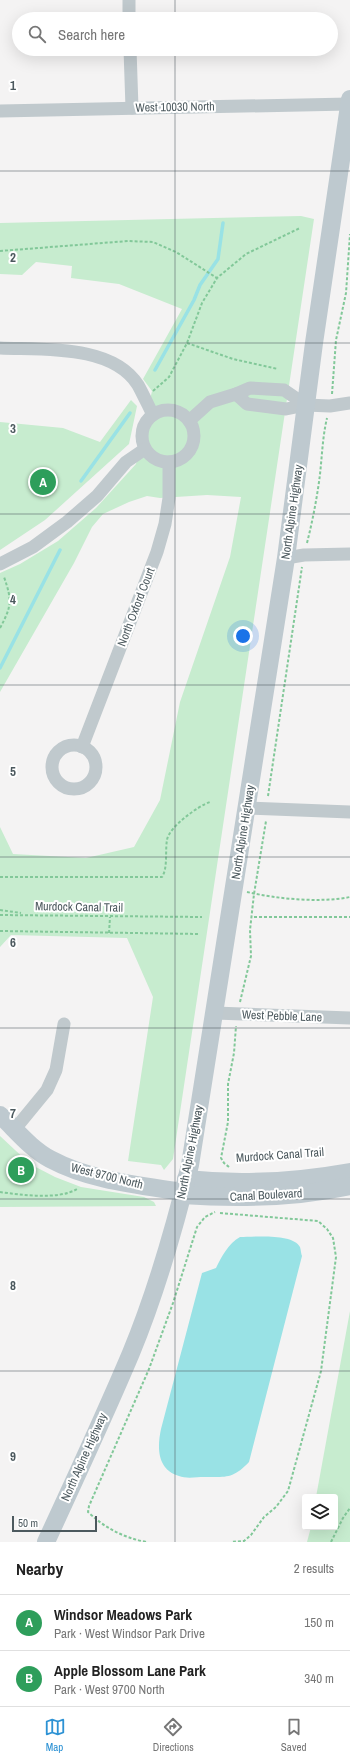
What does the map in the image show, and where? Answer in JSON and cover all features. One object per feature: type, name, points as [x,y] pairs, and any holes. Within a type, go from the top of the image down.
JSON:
[{"type":"main road","name":"North Alpine Highway","points":[[46,1542],[131,1353],[147,1308],[184,1189],[215,1013],[286,558],[306,404],[350,101]]},
{"type":"main road","name":"West 9700 North","points":[[0,1115],[28,1143],[49,1159],[74,1170],[104,1178],[184,1189]]},
{"type":"main road","name":"Canal Boulevard","points":[[184,1189],[221,1183],[319,1178],[350,1172]]},
{"type":"main road","name":"Canal Boulevard","points":[[184,1189],[216,1198],[310,1193],[350,1186]]},
{"type":"street","points":[[129,0],[129,12]]},
{"type":"street","points":[[130,56],[132,108]]},
{"type":"street","name":"West 10030 North","points":[[0,111],[350,101]]},
{"type":"street","points":[[0,348],[83,353],[98,356],[111,361],[137,384],[153,415]]},
{"type":"street","points":[[189,421],[210,402],[250,388],[284,390],[306,404]]},
{"type":"street","points":[[236,394],[247,404],[286,410],[306,404],[330,406],[350,403]]},
{"type":"street","points":[[166,410],[179,412],[189,421],[194,434],[192,448],[182,458],[169,462],[155,459],[145,449],[142,437],[143,430],[148,419],[153,415],[166,410]]},
{"type":"street","points":[[2,571],[67,522],[97,496],[126,462],[145,449]]},
{"type":"street","name":"North Oxford Court","points":[[82,746],[157,552],[165,524],[169,498],[169,462]]},
{"type":"street","points":[[286,558],[304,555],[350,554]]},
{"type":"street","points":[[246,808],[350,812]]},
{"type":"street","name":"West Pebble Lane","points":[[215,1013],[350,1018]]},
{"type":"street","points":[[15,1129],[46,1090],[56,1070],[64,1024]]},
{"type":"path","points":[[152,391],[169,377],[187,343],[202,304],[217,278],[246,254],[300,228]]},
{"type":"path","points":[[0,251],[128,241],[153,242],[176,252],[217,278]]},
{"type":"path","points":[[187,343],[233,359],[278,368]]},
{"type":"path","points":[[0,628],[7,615],[11,595],[2,571]]},
{"type":"path","points":[[0,877],[162,877],[169,833],[195,811],[210,802]]},
{"type":"path","name":"Murdock Canal Trail","points":[[232,1168],[224,1163],[221,1158],[228,1122],[228,1084],[234,1053],[237,1015],[251,956],[250,930],[254,894],[299,899],[331,899],[350,897]]},
{"type":"path","name":"Murdock Canal Trail","points":[[0,910],[27,914]]},
{"type":"path","name":"Murdock Canal Trail","points":[[0,915],[27,914],[110,917],[202,917]]},
{"type":"path","points":[[109,933],[110,917]]},
{"type":"path","points":[[254,917],[350,917]]},
{"type":"path","points":[[0,931],[200,934]]},
{"type":"path","points":[[0,1192],[50,1196],[70,1194],[77,1189]]},
{"type":"path","points":[[146,1542],[131,1539],[103,1526],[88,1512],[89,1506],[149,1369],[174,1303],[197,1227],[205,1217],[214,1212],[318,1221],[327,1229],[333,1238],[336,1257],[321,1371],[288,1491],[276,1507],[264,1517],[251,1535],[244,1541],[231,1542]]},
{"type":"path","points":[[331,1542],[339,1525],[350,1508]]},
{"type":"green space","points":[[301,216],[314,219],[173,1159],[164,1170],[161,1165],[128,1161],[153,997],[127,938],[11,935],[0,947],[0,827],[13,854],[86,858],[134,847],[160,800],[180,702],[230,557],[241,497],[207,495],[160,498],[147,496],[129,502],[103,514],[92,527],[74,563],[0,692],[0,573],[20,564],[58,541],[96,508],[136,464],[152,391],[143,379],[182,309],[119,284],[71,278],[72,266],[36,262],[22,275],[0,274],[0,223]]},
{"type":"green space","points":[[131,400],[137,406],[129,444],[45,520],[0,550],[0,422],[63,428],[100,442]]},
{"type":"green space","points":[[0,1136],[30,1164],[55,1177],[81,1187],[144,1197],[154,1202],[156,1206],[0,1207]]},
{"type":"green space","points":[[350,1311],[350,1542],[307,1542],[310,1530],[338,1530],[338,1494],[317,1494]]},
{"type":"water","points":[[263,1236],[290,1240],[300,1247],[302,1256],[249,1462],[238,1472],[229,1476],[182,1477],[172,1473],[166,1468],[160,1457],[159,1443],[161,1429],[202,1273],[216,1268],[229,1247],[240,1237]]},
{"type":"waterway","points":[[155,370],[194,300],[200,285],[218,259],[223,223]]},
{"type":"waterway","points":[[81,481],[130,413]]},
{"type":"waterway","points":[[0,668],[60,550]]},
{"type":"place","name":"Windsor Meadows Park","points":[[43,482]]},
{"type":"place","name":"Apple Blossom Lane Park","points":[[21,1170]]}]
